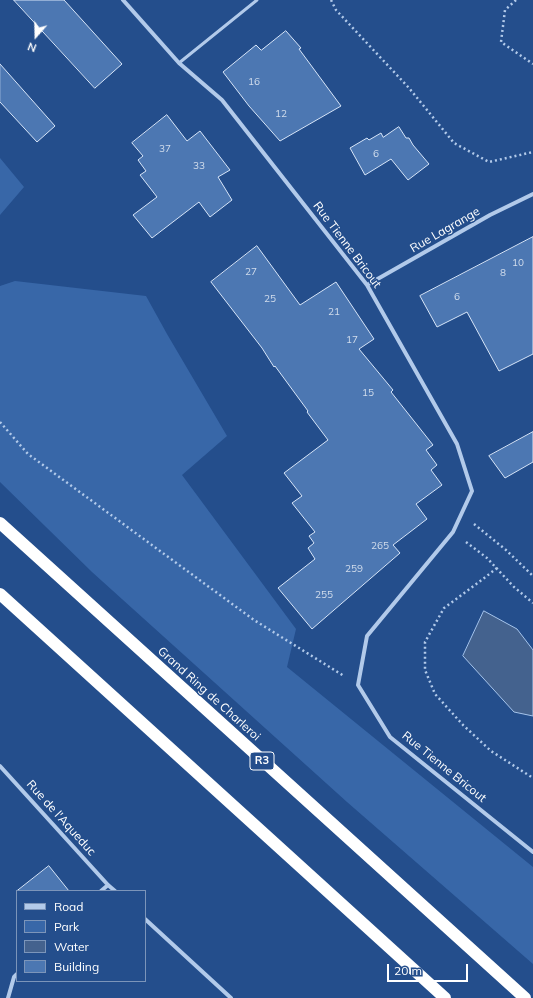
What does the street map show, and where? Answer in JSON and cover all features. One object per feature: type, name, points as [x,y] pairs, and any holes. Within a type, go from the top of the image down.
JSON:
[{"type":"highway","name":"Grand Ring de Charleroi","points":[[0,523],[525,998]]},
{"type":"highway","points":[[0,594],[445,998]]},
{"type":"street","name":"Rue Tienne Bricout","points":[[123,0],[178,63],[222,100],[367,285],[457,444],[472,491],[453,532],[366,636],[358,685],[390,737],[533,852]]},
{"type":"street","name":"Rue Lagrange","points":[[367,285],[490,215],[533,194]]},
{"type":"street","name":"Rue de l'Aqueduc","points":[[0,766],[114,890]]},
{"type":"street","points":[[102,890],[108,885]]},
{"type":"street","points":[[146,920],[231,998]]},
{"type":"street","points":[[8,998],[14,977],[16,975]]},
{"type":"lane","points":[[178,63],[257,0]]},
{"type":"path","points":[[331,0],[336,10],[409,88],[454,144],[489,162],[533,152]]},
{"type":"path","points":[[516,0],[505,10],[501,42],[533,64]]},
{"type":"path","points":[[0,422],[28,454],[53,473],[254,620],[358,685]]},
{"type":"path","points":[[461,514],[506,550],[533,576]]},
{"type":"path","points":[[453,532],[487,558],[533,603]]},
{"type":"path","points":[[496,568],[444,608],[425,642],[425,670],[435,694],[463,726],[491,751],[533,778]]},
{"type":"green space","points":[[0,158],[24,187],[0,215]]},
{"type":"green space","points":[[15,281],[146,296],[227,436],[182,475],[296,629],[287,667],[533,867],[533,964],[347,802],[92,572],[0,482],[0,286]]},
{"type":"water","points":[[484,611],[517,629],[533,650],[533,716],[514,712],[463,656]]},
{"type":"building","points":[[14,0],[64,0],[122,64],[95,88]]},
{"type":"building","points":[[286,31],[301,48],[299,49],[341,106],[280,141],[249,106],[223,72],[256,45],[261,50]]},
{"type":"building","points":[[0,64],[55,126],[37,142],[0,102]]},
{"type":"building","points":[[167,115],[187,141],[200,131],[230,170],[218,177],[232,200],[210,217],[199,202],[152,238],[133,215],[157,197],[140,175],[146,171],[138,160],[143,156],[132,143]]},
{"type":"building","points":[[399,127],[406,138],[409,138],[429,164],[408,180],[391,159],[365,175],[350,148],[367,138],[369,140],[381,133],[383,137]]},
{"type":"building","points":[[533,237],[533,354],[499,371],[467,312],[437,327],[420,296]]},
{"type":"building","points":[[257,246],[300,305],[336,282],[374,339],[359,349],[393,390],[391,392],[433,445],[426,450],[437,465],[431,470],[442,485],[416,504],[427,519],[393,545],[400,553],[312,629],[278,588],[315,559],[308,548],[314,543],[309,536],[315,532],[292,503],[302,496],[284,473],[328,440],[275,366],[274,367],[262,348],[211,282]]},
{"type":"building","points":[[533,432],[533,462],[505,478],[489,456]]},
{"type":"building","points":[[49,866],[68,890],[18,890]]}]
